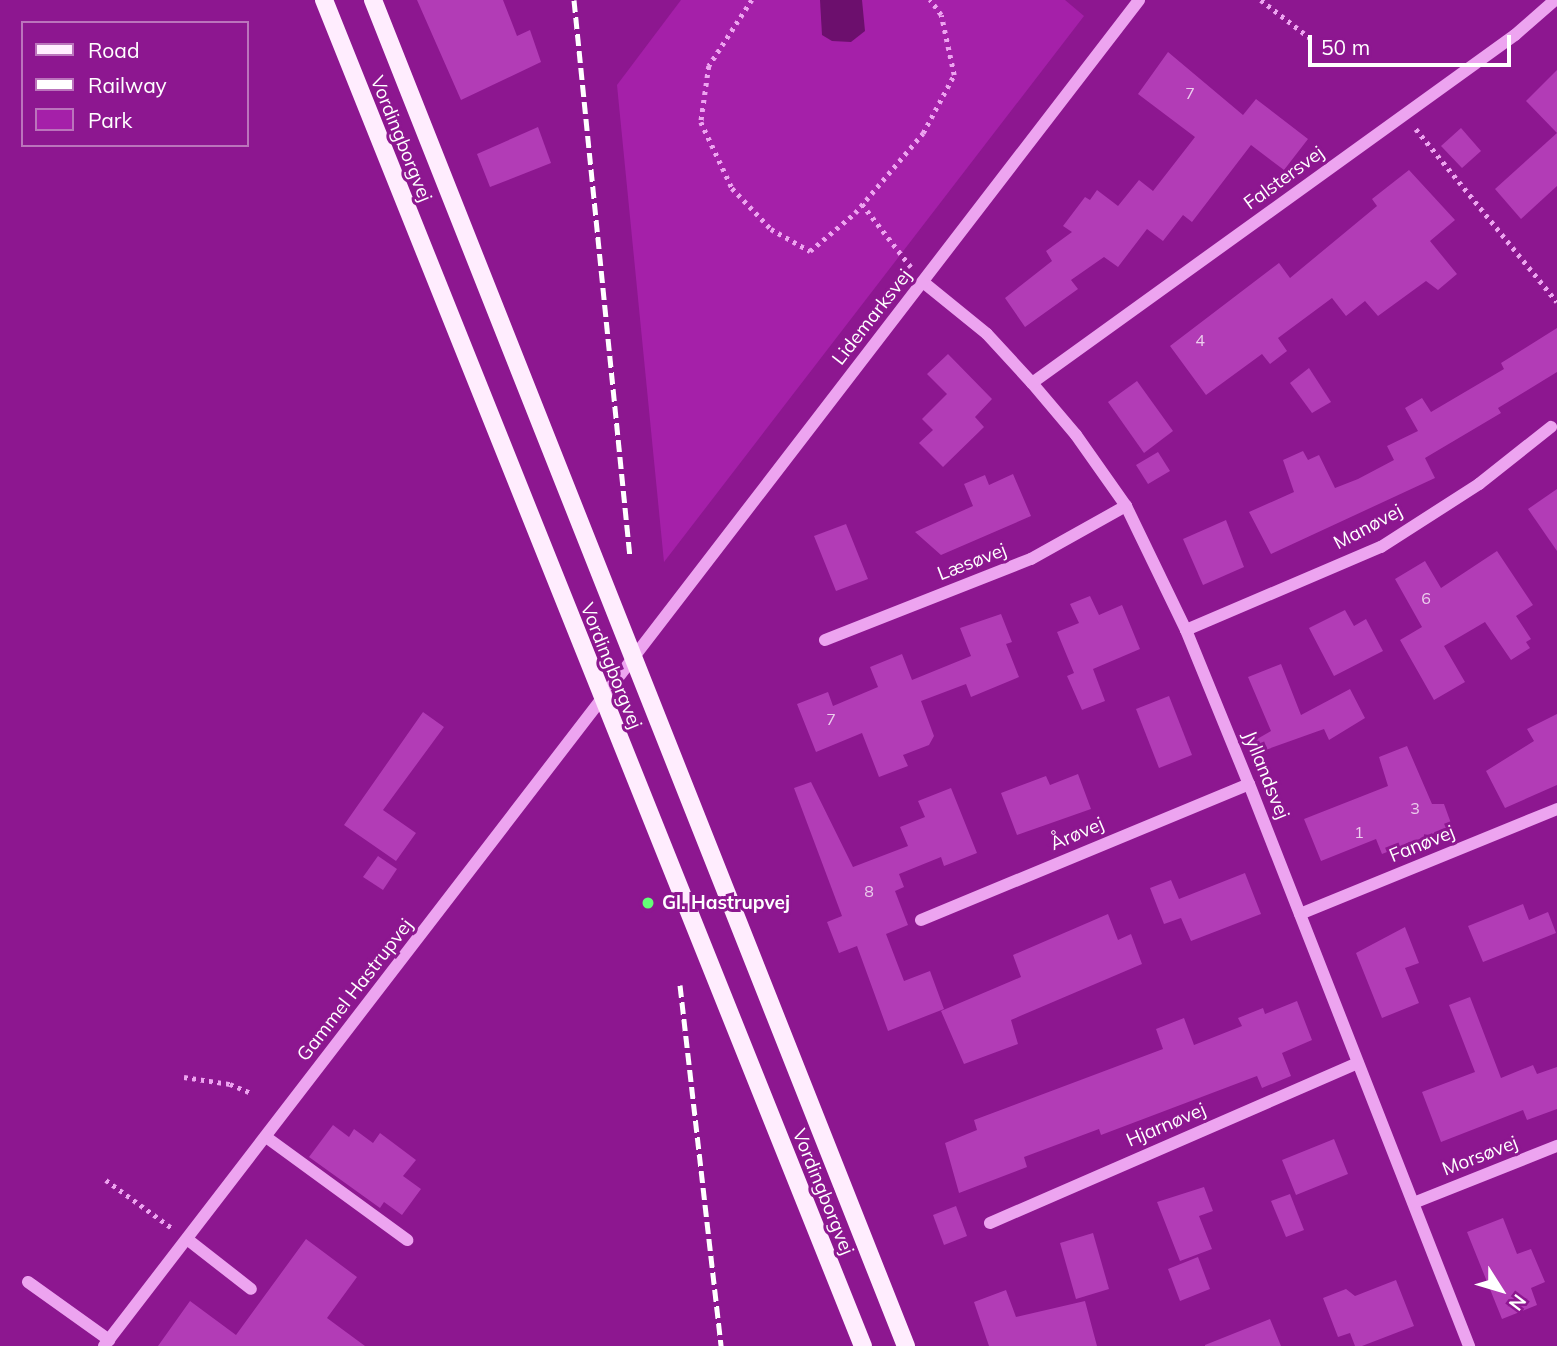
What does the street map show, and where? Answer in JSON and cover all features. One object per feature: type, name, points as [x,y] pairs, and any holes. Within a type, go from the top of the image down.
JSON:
[{"type":"main road","name":"Vordingborgvej","points":[[324,0],[602,703],[863,1346]]},
{"type":"main road","name":"Vordingborgvej","points":[[373,0],[636,656],[906,1346]]},
{"type":"street","name":"Lidemarksvej","points":[[636,656],[1139,0]]},
{"type":"street","name":"Falstersvej","points":[[1032,383],[1515,35],[1555,0]]},
{"type":"street","name":"Jyllandsvej","points":[[923,282],[987,334],[1032,383],[1076,435],[1126,506],[1186,630],[1249,784],[1358,1063],[1416,1202],[1466,1345]]},
{"type":"street","name":"Manøvej","points":[[1186,630],[1381,547],[1479,484],[1551,427]]},
{"type":"street","name":"Læsøvej","points":[[825,640],[1031,559],[1126,506]]},
{"type":"street","name":"Gammel Hastrupvej","points":[[106,1343],[636,656]]},
{"type":"street","name":"Årøvej","points":[[921,920],[1249,784]]},
{"type":"street","name":"Fanøvej","points":[[1300,914],[1557,809]]},
{"type":"street","name":"Hjarnøvej","points":[[990,1223],[1358,1063]]},
{"type":"street","points":[[266,1137],[407,1240]]},
{"type":"street","name":"Morsøvej","points":[[1416,1202],[1557,1146]]},
{"type":"street","points":[[187,1239],[250,1289]]},
{"type":"street","points":[[28,1282],[106,1343]]},
{"type":"path","points":[[752,0],[709,66],[701,122],[732,188],[771,229],[810,251],[862,204],[923,133],[954,75],[941,15],[930,0]]},
{"type":"path","points":[[1261,0],[1314,41]]},
{"type":"path","points":[[1404,115],[1557,302]]},
{"type":"path","points":[[862,204],[923,282]]},
{"type":"path","points":[[184,1077],[230,1084],[251,1093]]},
{"type":"path","points":[[106,1180],[187,1239]]},
{"type":"green space","points":[[681,0],[1065,0],[1084,16],[664,562],[617,85]]},
{"type":"shaded area","points":[[820,0],[862,0],[865,31],[851,42],[832,41],[822,35]]},
{"type":"building","points":[[417,0],[503,0],[517,36],[530,30],[541,62],[461,100]]},
{"type":"building","points":[[1168,52],[1243,115],[1256,99],[1308,139],[1284,170],[1251,145],[1192,222],[1183,215],[1163,241],[1147,229],[1118,267],[1104,257],[1071,280],[1078,289],[1025,327],[1005,298],[1052,261],[1046,251],[1072,232],[1063,226],[1085,197],[1090,200],[1097,190],[1118,206],[1139,180],[1153,191],[1195,137],[1138,94]]},
{"type":"building","points":[[1557,70],[1557,133],[1526,101]]},
{"type":"building","points":[[538,127],[551,163],[490,187],[477,154]]},
{"type":"building","points":[[1461,128],[1481,151],[1462,168],[1441,146]]},
{"type":"building","points":[[1557,133],[1557,186],[1521,219],[1495,189]]},
{"type":"building","points":[[1409,170],[1455,220],[1430,241],[1457,274],[1438,290],[1426,281],[1378,316],[1365,301],[1346,316],[1332,298],[1278,338],[1287,351],[1270,364],[1262,354],[1206,395],[1170,346],[1279,263],[1290,278],[1377,206],[1372,199]]},
{"type":"building","points":[[1557,328],[1557,372],[1498,408],[1501,413],[1425,458],[1435,478],[1271,554],[1249,512],[1294,492],[1283,460],[1303,451],[1308,460],[1319,455],[1335,488],[1358,479],[1394,460],[1387,446],[1418,431],[1405,408],[1422,398],[1431,412],[1504,369],[1501,363]]},
{"type":"building","points":[[948,354],[992,399],[975,417],[984,427],[943,467],[919,443],[933,430],[922,419],[947,394],[927,374]]},
{"type":"building","points":[[1309,368],[1331,402],[1312,413],[1290,383]]},
{"type":"building","points":[[1137,381],[1173,431],[1144,453],[1108,402]]},
{"type":"building","points":[[1158,452],[1170,471],[1148,484],[1136,465]]},
{"type":"building","points":[[1013,474],[1031,516],[941,555],[915,532],[973,506],[964,484],[985,475],[989,485]]},
{"type":"building","points":[[1557,489],[1557,551],[1528,509]]},
{"type":"building","points":[[1226,520],[1244,567],[1203,585],[1183,539]]},
{"type":"building","points":[[846,524],[868,579],[836,591],[814,536]]},
{"type":"building","points":[[1497,551],[1533,605],[1516,616],[1531,639],[1526,642],[1530,648],[1511,660],[1485,622],[1444,646],[1465,682],[1434,700],[1400,640],[1422,627],[1395,579],[1425,561],[1441,588]]},
{"type":"building","points":[[1090,596],[1099,615],[1122,605],[1140,649],[1093,669],[1105,701],[1082,710],[1067,676],[1074,673],[1057,632],[1079,623],[1070,604]]},
{"type":"building","points":[[1345,610],[1354,626],[1366,619],[1383,651],[1334,676],[1309,628]]},
{"type":"building","points":[[1001,614],[1012,642],[1006,644],[1019,677],[971,697],[966,684],[921,701],[934,736],[929,745],[903,755],[908,766],[879,777],[862,733],[816,752],[797,704],[828,692],[833,706],[878,687],[870,667],[902,654],[912,680],[971,656],[960,628]]},
{"type":"building","points":[[1281,664],[1301,715],[1350,689],[1365,718],[1329,740],[1324,729],[1257,753],[1252,742],[1271,731],[1248,677]]},
{"type":"building","points":[[1169,696],[1192,755],[1159,768],[1136,709]]},
{"type":"building","points":[[423,712],[444,727],[383,810],[416,833],[396,861],[344,825]]},
{"type":"building","points":[[1557,714],[1557,785],[1505,808],[1486,771],[1534,741],[1527,729]]},
{"type":"building","points":[[1407,746],[1432,804],[1444,804],[1452,826],[1382,854],[1376,839],[1321,861],[1304,819],[1388,786],[1379,757]]},
{"type":"building","points":[[1078,774],[1091,809],[1017,835],[1001,793],[1046,776],[1050,785]]},
{"type":"building","points":[[811,782],[853,867],[908,846],[900,827],[925,817],[918,801],[951,788],[977,853],[944,866],[941,857],[899,874],[904,887],[895,891],[908,925],[886,934],[904,981],[930,971],[944,1009],[888,1031],[857,946],[839,953],[827,922],[842,916],[794,788]]},
{"type":"building","points":[[378,856],[397,869],[383,890],[363,877]]},
{"type":"building","points":[[1245,873],[1261,914],[1191,941],[1181,918],[1164,924],[1150,888],[1171,880],[1179,899]]},
{"type":"building","points":[[1523,904],[1529,920],[1548,912],[1556,933],[1483,962],[1468,926]]},
{"type":"building","points":[[1108,914],[1118,940],[1131,934],[1142,964],[1011,1020],[1018,1044],[964,1064],[941,1011],[1021,977],[1013,955]]},
{"type":"building","points":[[1405,927],[1419,963],[1405,968],[1419,1003],[1382,1018],[1356,953]]},
{"type":"building","points":[[1470,997],[1501,1078],[1533,1065],[1537,1074],[1557,1067],[1557,1109],[1527,1120],[1523,1110],[1441,1142],[1422,1092],[1475,1072],[1449,1005]]},
{"type":"building","points":[[1297,1001],[1312,1040],[1282,1053],[1291,1076],[1262,1088],[1257,1076],[1101,1135],[1099,1129],[1024,1157],[1027,1167],[959,1193],[945,1143],[977,1130],[974,1120],[1163,1049],[1156,1029],[1184,1018],[1194,1045],[1242,1026],[1238,1018],[1263,1008],[1265,1014]]},
{"type":"building","points":[[333,1125],[349,1137],[354,1129],[373,1143],[380,1133],[416,1160],[403,1176],[421,1189],[402,1215],[384,1202],[380,1208],[309,1157]]},
{"type":"building","points":[[1334,1139],[1348,1174],[1296,1195],[1282,1160]]},
{"type":"building","points":[[1204,1187],[1213,1211],[1199,1216],[1212,1249],[1180,1261],[1157,1202]]},
{"type":"building","points":[[1290,1194],[1304,1230],[1286,1237],[1271,1201]]},
{"type":"building","points":[[956,1206],[967,1236],[944,1245],[933,1215]]},
{"type":"building","points":[[1503,1218],[1517,1254],[1531,1249],[1545,1282],[1531,1288],[1537,1305],[1502,1319],[1467,1232]]},
{"type":"building","points":[[1093,1233],[1109,1289],[1076,1299],[1060,1243]]},
{"type":"building","points":[[306,1239],[357,1277],[327,1318],[365,1346],[158,1346],[190,1301],[236,1335]]},
{"type":"building","points":[[1198,1257],[1210,1289],[1180,1301],[1168,1269]]},
{"type":"building","points":[[1396,1280],[1414,1326],[1362,1346],[1355,1346],[1350,1333],[1338,1337],[1323,1298],[1346,1289],[1355,1296]]},
{"type":"building","points":[[1006,1290],[1016,1317],[1085,1301],[1097,1346],[989,1346],[974,1302]]},
{"type":"building","points":[[1270,1319],[1281,1346],[1205,1346],[1205,1345]]},
{"type":"railway","points":[[574,0],[630,557]]},
{"type":"railway","points":[[680,985],[721,1346]]},
{"type":"place","name":"Gl. Hastrupvej","points":[[648,903]]}]
